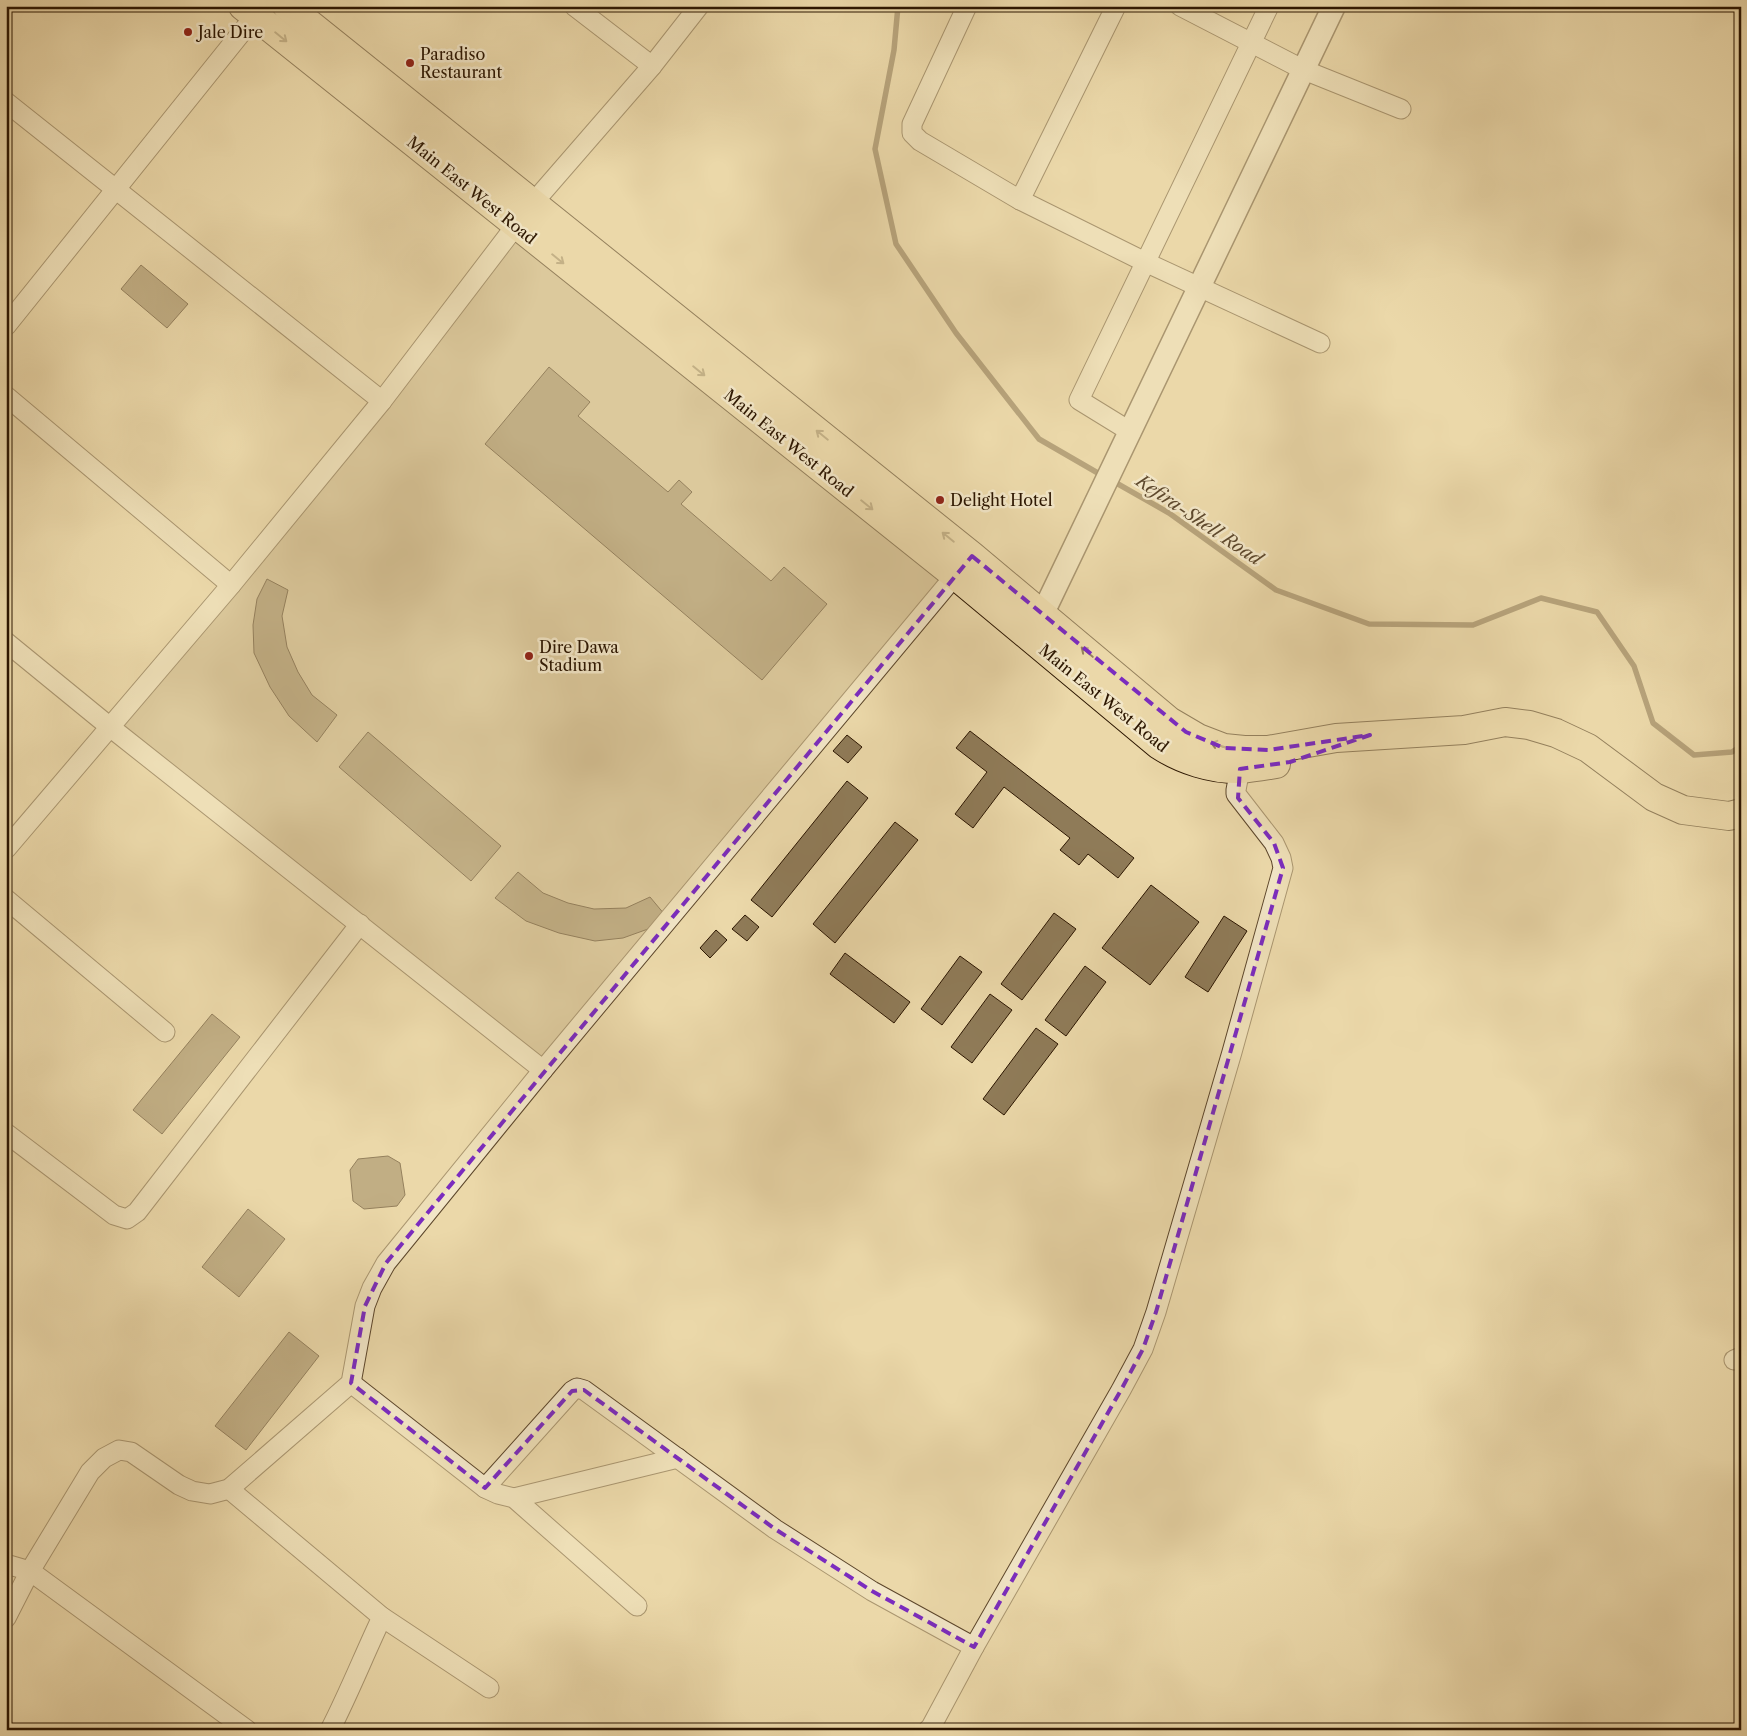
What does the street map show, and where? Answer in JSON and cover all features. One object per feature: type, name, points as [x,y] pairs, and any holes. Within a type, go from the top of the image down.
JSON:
[{"type":"main road","name":"Main East West Road","points":[[288,6],[694,332],[963,566],[1034,625],[1159,745],[1173,754],[1190,761],[1211,766],[1242,759],[1290,762],[1370,735],[1464,730],[1506,722],[1529,725],[1556,733],[1588,748],[1654,797],[1684,810],[1735,814]]},
{"type":"main road","name":"Main East West Road","points":[[254,9],[516,226],[676,353],[963,566]]},
{"type":"main road","points":[[676,353],[694,332]]},
{"type":"street","points":[[574,6],[652,66]]},
{"type":"street","points":[[6,849],[231,585],[382,401],[533,203],[652,66],[699,6]]},
{"type":"street","points":[[967,6],[912,124],[912,133],[920,141],[1020,200],[1145,262],[1320,343]]},
{"type":"street","points":[[1020,200],[1116,6]]},
{"type":"street","points":[[1180,6],[1304,70],[1401,110]]},
{"type":"street","points":[[1131,432],[1079,400],[1269,6]]},
{"type":"street","points":[[1034,625],[1131,432],[1334,6]]},
{"type":"street","points":[[6,326],[117,189],[254,9]]},
{"type":"street","points":[[6,102],[382,401]]},
{"type":"street","points":[[6,396],[231,585]]},
{"type":"street","points":[[6,1618],[30,1571],[90,1472],[104,1458],[118,1450],[132,1452],[192,1492],[210,1494],[229,1489],[352,1383],[365,1306],[372,1288],[386,1264],[543,1070],[963,566]]},
{"type":"street","points":[[6,642],[110,727],[543,1070]]},
{"type":"street","points":[[930,1729],[974,1647],[1144,1349],[1156,1312],[1232,1052],[1283,868],[1281,858],[1274,843],[1238,798],[1236,790],[1242,759]]},
{"type":"street","points":[[6,898],[165,1032]]},
{"type":"street","points":[[6,1133],[114,1215],[127,1219],[137,1212],[360,924]]},
{"type":"street","points":[[352,1383],[485,1488],[514,1498],[637,1606]]},
{"type":"street","points":[[485,1488],[572,1392],[577,1388],[584,1390],[776,1529],[864,1586],[974,1647]]},
{"type":"street","points":[[514,1498],[678,1458]]},
{"type":"street","points":[[229,1489],[382,1618],[489,1688]]},
{"type":"street","points":[[6,1564],[30,1571],[247,1730]]},
{"type":"street","points":[[330,1730],[347,1698],[363,1656],[382,1618]]},
{"type":"highlighted area","points":[[972,556],[1186,732],[1224,748],[1268,750],[1370,735],[1290,762],[1240,769],[1238,798],[1274,843],[1283,868],[1156,1312],[1143,1349],[1121,1390],[974,1647],[872,1591],[775,1529],[584,1390],[572,1391],[485,1488],[351,1383],[365,1306],[386,1263]]},
{"type":"shaded area","name":"Dire Dawa Stadium","points":[[516,226],[955,575],[543,1070],[110,727]]},
{"type":"building","points":[[141,265],[188,304],[167,328],[121,289]]},
{"type":"building","points":[[549,367],[590,402],[578,416],[668,492],[679,480],[692,492],[681,504],[771,581],[784,567],[827,604],[762,680],[485,444]]},
{"type":"building","points":[[267,579],[288,590],[282,616],[287,647],[298,672],[312,695],[337,715],[317,742],[289,716],[270,687],[254,653],[253,625],[257,599]]},
{"type":"building","points":[[970,731],[1134,858],[1118,878],[1088,854],[1079,865],[1060,850],[1070,838],[1004,787],[973,828],[955,814],[987,772],[956,748]]},
{"type":"building","points":[[368,732],[501,846],[471,881],[339,767]]},
{"type":"building","points":[[847,735],[862,747],[848,763],[833,751]]},
{"type":"building","points":[[847,781],[868,798],[772,917],[751,900]]},
{"type":"building","points":[[895,822],[918,840],[835,943],[813,924]]},
{"type":"building","points":[[518,872],[543,893],[568,903],[594,909],[626,908],[650,897],[665,915],[648,929],[623,938],[595,941],[559,933],[526,921],[495,898]]},
{"type":"building","points":[[1151,885],[1199,922],[1150,985],[1102,948]]},
{"type":"building","points":[[1054,913],[1076,929],[1022,1000],[1001,984]]},
{"type":"building","points":[[745,915],[759,927],[747,941],[732,929]]},
{"type":"building","points":[[1224,916],[1247,931],[1208,992],[1185,977]]},
{"type":"building","points":[[716,930],[727,940],[710,958],[700,948]]},
{"type":"building","points":[[845,953],[910,1002],[894,1023],[830,974]]},
{"type":"building","points":[[960,956],[982,972],[942,1025],[921,1009]]},
{"type":"building","points":[[1085,966],[1106,982],[1066,1036],[1045,1020]]},
{"type":"building","points":[[990,994],[1012,1010],[972,1063],[951,1047]]},
{"type":"building","points":[[212,1014],[240,1037],[162,1134],[133,1110]]},
{"type":"building","points":[[1036,1028],[1058,1044],[1004,1115],[983,1099]]},
{"type":"building","points":[[388,1156],[400,1163],[405,1195],[397,1206],[364,1209],[353,1201],[350,1170],[358,1159]]},
{"type":"building","points":[[248,1209],[285,1239],[239,1297],[202,1267]]},
{"type":"building","points":[[289,1332],[319,1356],[246,1450],[215,1426]]},
{"type":"waterway","name":"Kefira-Shell Road","points":[[898,6],[894,50],[875,149],[896,244],[956,333],[1039,439],[1103,476]]},
{"type":"waterway","name":"Kefira-Shell Road","points":[[1111,480],[1169,513],[1276,590],[1369,624],[1473,625],[1541,598],[1597,612],[1634,666],[1653,723],[1694,755],[1732,752],[1741,746]]},
{"type":"place","name":"Jale Dire","points":[[188,32]]},
{"type":"place","name":"Paradiso Restaurant","points":[[410,63]]},
{"type":"place","name":"Delight Hotel","points":[[940,500]]},
{"type":"place","name":"Dire Dawa Stadium","points":[[529,656]]}]
